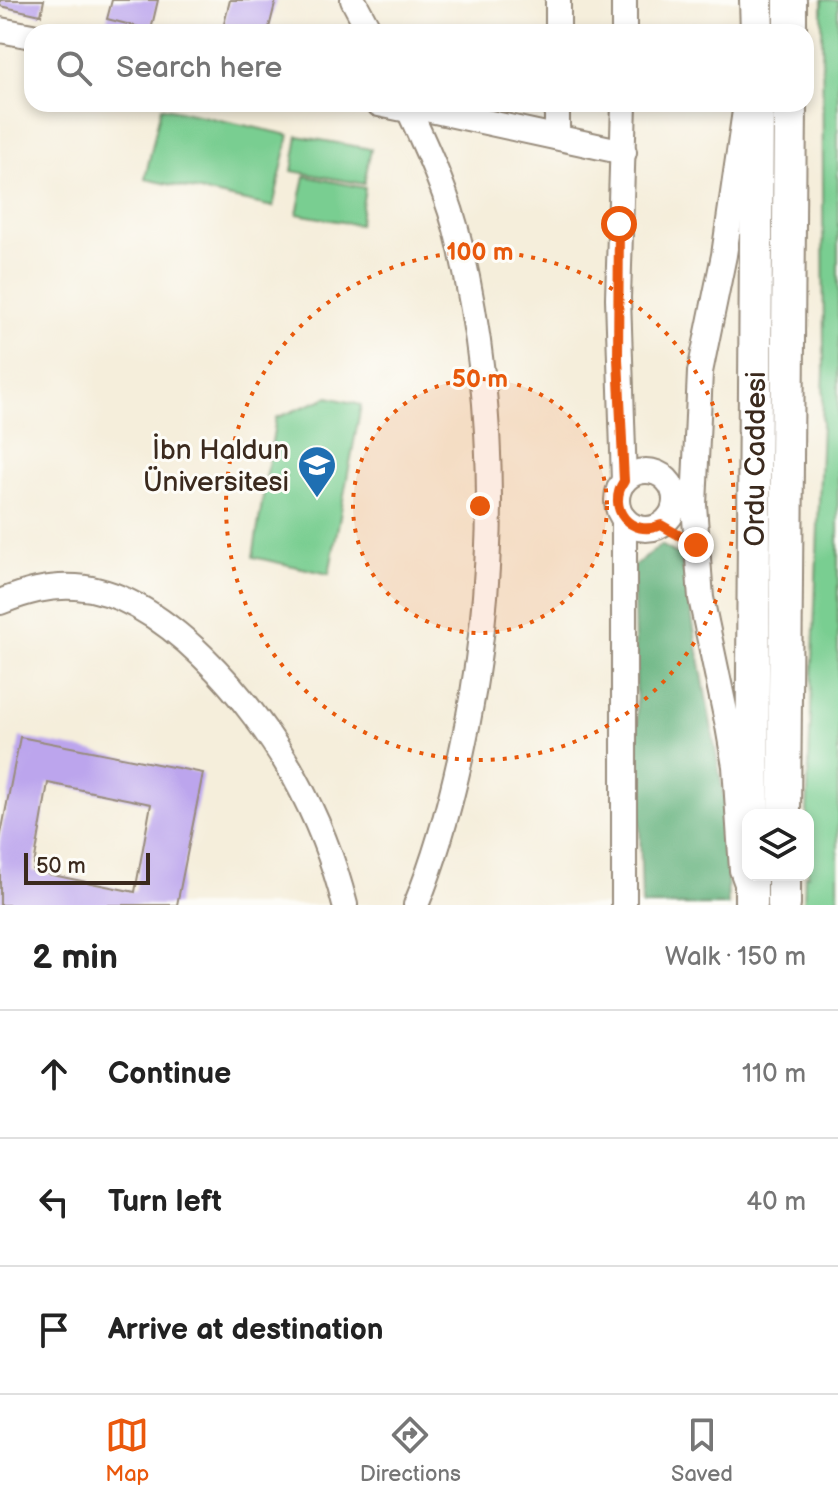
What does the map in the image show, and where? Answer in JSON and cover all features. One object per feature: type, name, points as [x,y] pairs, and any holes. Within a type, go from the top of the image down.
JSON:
[{"type":"main road","points":[[756,0],[757,24]]},
{"type":"main road","points":[[790,0],[790,24]]},
{"type":"main road","name":"Ordu Caddesi","points":[[752,809],[757,112]]},
{"type":"main road","name":"Ordu Caddesi","points":[[784,809],[790,112]]},
{"type":"main road","points":[[784,881],[784,905]]},
{"type":"lane","points":[[353,0],[366,24]]},
{"type":"lane","points":[[558,0],[558,24]]},
{"type":"lane","points":[[624,0],[624,24]]},
{"type":"lane","points":[[0,30],[24,34]]},
{"type":"lane","points":[[409,112],[430,156],[459,242],[478,334],[488,429],[490,525],[483,621],[470,713],[450,804],[416,905]]},
{"type":"lane","points":[[440,112],[624,152]]},
{"type":"lane","points":[[557,112],[557,137]]},
{"type":"lane","points":[[624,112],[618,298],[624,481],[617,496],[624,519],[624,905]]},
{"type":"lane","points":[[745,112],[724,255],[700,372],[696,545],[703,613],[735,766],[742,870],[751,892]]},
{"type":"lane","points":[[624,481],[638,472],[654,473],[696,456]]},
{"type":"lane","points":[[624,519],[645,529],[661,525],[672,513],[675,496],[668,481],[654,473]]},
{"type":"lane","points":[[661,525],[696,545]]},
{"type":"lane","points":[[0,602],[27,591],[53,587],[78,587],[109,593],[135,605],[192,645],[256,721],[293,774],[313,813],[345,905]]},
{"type":"green space","points":[[822,0],[838,0],[838,905],[804,905],[805,881],[814,881],[814,809],[807,809],[824,371]]},
{"type":"green space","points":[[160,112],[184,112],[289,135],[273,207],[145,179]]},
{"type":"green space","points":[[298,136],[371,149],[364,184],[292,171]]},
{"type":"green space","points":[[305,176],[365,188],[359,225],[297,214]]},
{"type":"green space","points":[[328,397],[361,405],[329,574],[253,557],[276,418]]},
{"type":"green space","points":[[661,545],[681,556],[726,809],[728,905],[642,905],[633,567]]},
{"type":"building","points":[[0,0],[44,0],[41,15],[0,6]]},
{"type":"building","points":[[112,0],[158,0],[152,24],[127,24],[107,19]]},
{"type":"building","points":[[230,0],[276,0],[270,24],[224,24]]},
{"type":"building","points":[[20,737],[203,773],[177,905],[0,905],[0,839]],"holes":[[[48,783],[151,804],[135,892],[33,871]]]},
{"type":"place","name":"İbn Haldun Üniversitesi","points":[[317,499]]},
{"type":"route","points":[[619,224],[618,359],[624,481],[617,504],[619,512],[630,524],[645,529],[661,525],[696,545]]}]
